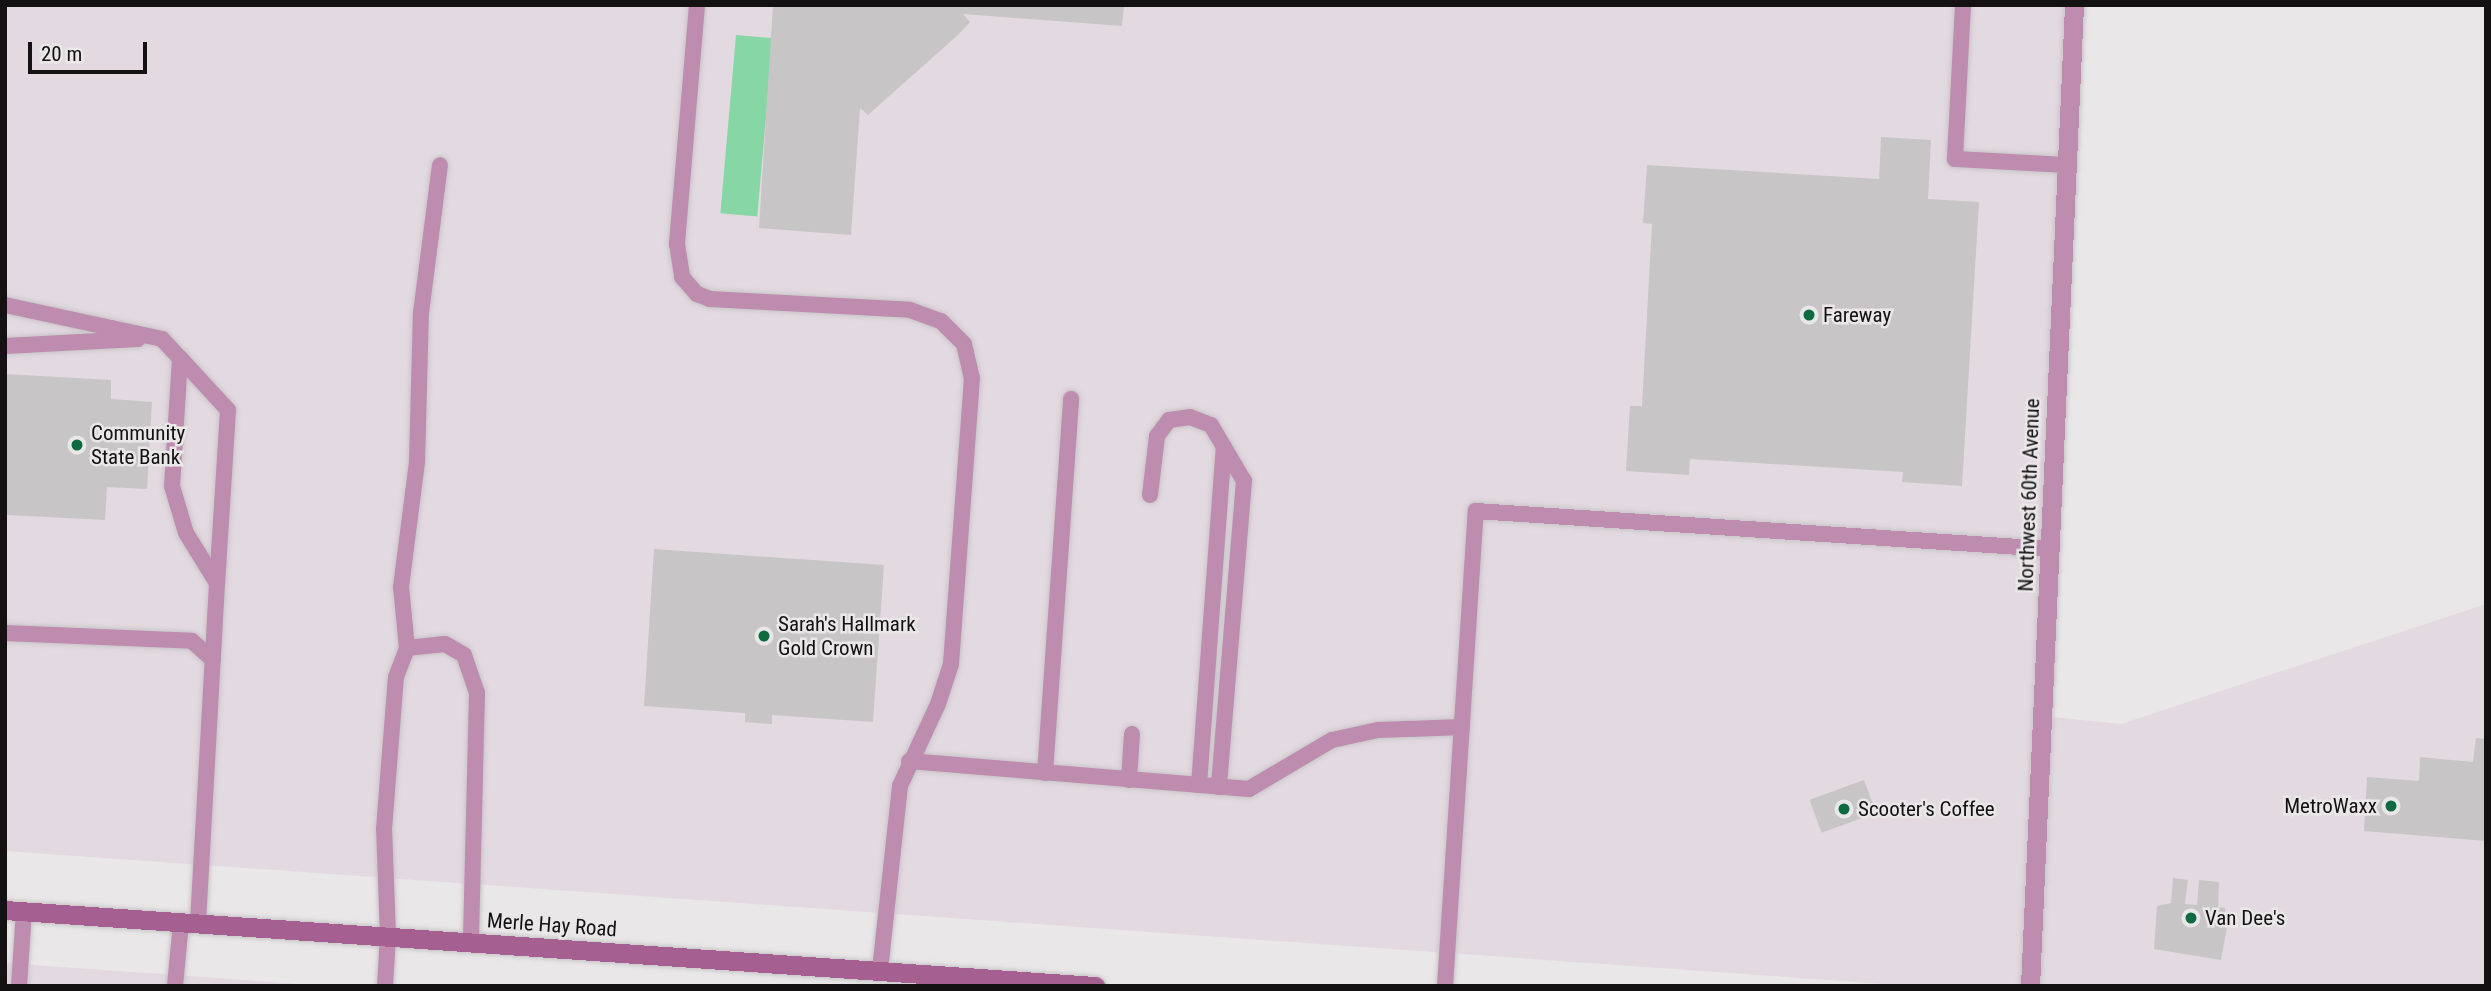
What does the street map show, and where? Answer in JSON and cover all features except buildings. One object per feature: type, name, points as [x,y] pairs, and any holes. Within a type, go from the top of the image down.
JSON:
[{"type":"main road","name":"Merle Hay Road","points":[[15,910],[471,942],[879,978],[1095,986]]},
{"type":"street","name":"Northwest 60th Avenue","points":[[2030,986],[2074,5]]},
{"type":"lane","points":[[697,5],[677,244],[682,277],[697,294],[710,299],[910,310],[941,321],[964,344],[972,378],[951,664],[938,704],[909,761],[897,803],[879,978]]},
{"type":"lane","points":[[1963,5],[1955,159],[2067,165]]},
{"type":"lane","points":[[385,986],[388,936],[384,829],[396,677],[407,648],[401,587],[417,463],[421,313],[440,165]]},
{"type":"lane","points":[[5,305],[162,339],[228,410],[213,660],[189,923],[175,986]]},
{"type":"lane","points":[[7,344],[162,339]]},
{"type":"lane","points":[[180,358],[172,486],[186,533],[218,583]]},
{"type":"lane","points":[[1045,773],[1071,399]]},
{"type":"lane","points":[[1150,495],[1157,436],[1169,420],[1190,417],[1211,425],[1244,481],[1219,787]]},
{"type":"lane","points":[[1199,785],[1224,447]]},
{"type":"lane","points":[[1445,986],[1476,511],[2050,549]]},
{"type":"lane","points":[[5,633],[192,641],[213,660]]},
{"type":"lane","points":[[407,648],[445,644],[464,655],[477,693],[471,942]]},
{"type":"lane","points":[[909,761],[1249,789],[1332,740],[1378,730],[1462,727]]},
{"type":"lane","points":[[1129,780],[1132,734]]},
{"type":"lane","points":[[15,910],[19,986]]},
{"type":"shaded area","points":[[5,5],[2074,5],[2043,716],[2121,724],[2486,604],[2486,986],[1913,986],[5,851]]},
{"type":"shaded area","points":[[5,963],[328,986],[5,986]]},
{"type":"green space","points":[[736,35],[773,38],[757,217],[720,213]]},
{"type":"place","name":"Fareway","points":[[1809,315]]},
{"type":"place","name":"Community State Bank","points":[[77,445]]},
{"type":"place","name":"Sarah's Hallmark Gold Crown","points":[[764,636]]},
{"type":"place","name":"MetroWaxx","points":[[2391,806]]},
{"type":"place","name":"Scooter's Coffee","points":[[1844,809]]},
{"type":"place","name":"Van Dee's","points":[[2191,918]]}]
